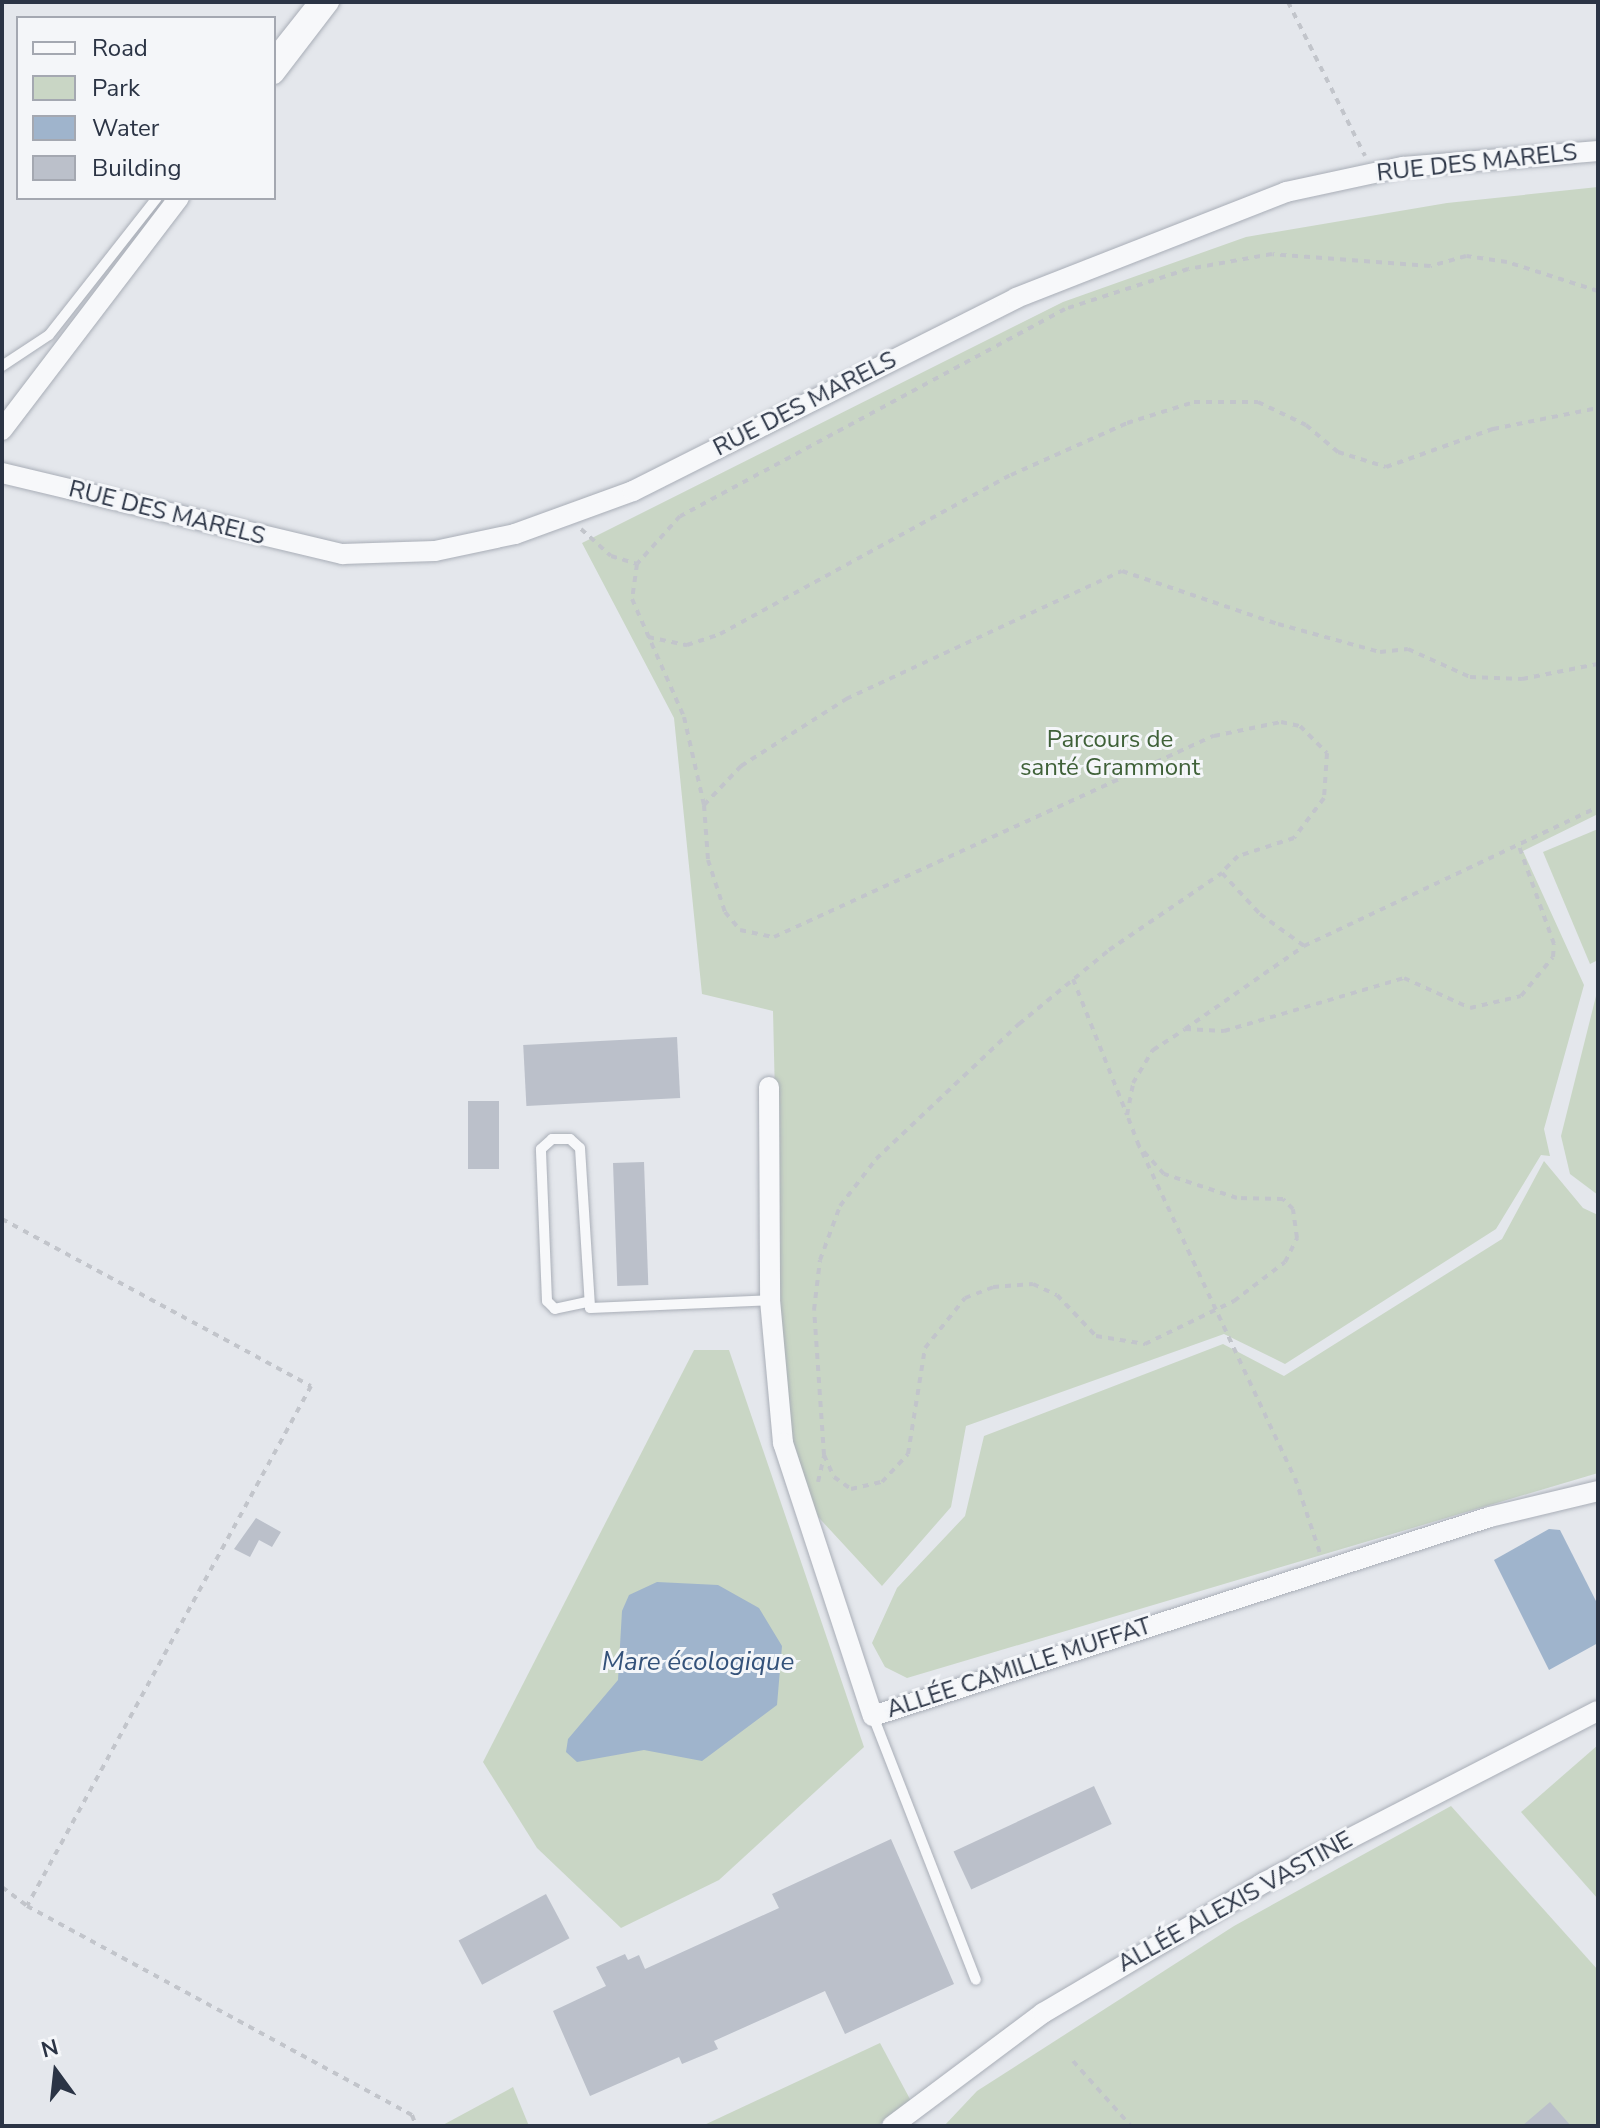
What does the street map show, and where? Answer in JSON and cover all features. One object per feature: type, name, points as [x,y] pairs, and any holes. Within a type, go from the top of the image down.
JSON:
[{"type":"street","points":[[276,71],[329,2]]},
{"type":"street","name":"RUE DES MARELS","points":[[2,473],[342,554],[435,551],[556,519],[633,491],[1016,298],[1286,192],[1403,167],[1598,151]]},
{"type":"street","points":[[2,430],[177,200]]},
{"type":"street","name":"ALLÉE CAMILLE MUFFAT","points":[[769,1087],[770,1300],[783,1443],[796,1493],[873,1716],[1325,1570],[1598,1491]]},
{"type":"street","name":"ALLÉE ALEXIS VASTINE","points":[[892,2126],[1056,2005],[1265,1882],[1598,1711]]},
{"type":"lane","points":[[276,48],[313,2]]},
{"type":"lane","points":[[2,366],[49,335],[155,200]]},
{"type":"lane","points":[[587,1302],[555,1309],[547,1301],[541,1149],[552,1139],[570,1139],[580,1148],[587,1302],[599,1312],[770,1300]]},
{"type":"lane","points":[[873,1716],[976,1980]]},
{"type":"path","points":[[1288,2],[1364,153]]},
{"type":"path","points":[[796,1493],[818,1485],[824,1455],[814,1310],[820,1260],[840,1206],[876,1159],[1073,979],[1222,873],[1238,856],[1294,838],[1324,798],[1327,753],[1300,726],[1258,724],[1214,736],[774,937],[740,930],[725,912],[708,860],[704,805],[684,717],[632,599],[637,564],[680,516],[1065,309],[1188,269],[1272,254],[1430,266],[1466,256],[1507,262],[1598,291]]},
{"type":"path","points":[[648,637],[687,645],[720,634],[1011,475],[1127,423],[1194,402],[1258,402],[1306,425],[1338,452],[1386,467],[1493,429],[1598,408]]},
{"type":"path","points":[[556,519],[580,528],[611,556],[637,564]]},
{"type":"path","points":[[704,805],[741,766],[846,699],[1122,571],[1380,652],[1408,649],[1470,677],[1522,679],[1598,664]]},
{"type":"path","points":[[1129,1119],[1133,1083],[1153,1050],[1304,946],[1598,807]]},
{"type":"path","points":[[1185,1029],[1224,1031],[1404,978],[1470,1008],[1521,996],[1553,957],[1554,944],[1519,846]]},
{"type":"path","points":[[1222,873],[1260,914],[1304,946]]},
{"type":"path","points":[[1073,979],[1139,1146],[1295,1478],[1325,1570]]},
{"type":"path","points":[[824,1455],[834,1477],[851,1489],[882,1482],[914,1438],[918,1371],[933,1335],[951,1308],[993,1287],[1033,1284],[1057,1295],[1096,1336],[1118,1342],[1168,1337],[1216,1312],[1285,1262],[1297,1238],[1293,1209],[1283,1199],[1237,1198],[1164,1174],[1139,1146]]},
{"type":"path","points":[[2,1219],[311,1386],[27,1906]]},
{"type":"path","points":[[2,1887],[27,1906],[412,2115],[416,2126]]},
{"type":"path","points":[[1073,2061],[1131,2126]]},
{"type":"green space","name":"Parcours de santé Grammont","points":[[1598,187],[1598,814],[1523,851],[1584,985],[1544,1129],[1550,1156],[1541,1155],[1496,1229],[1285,1364],[1224,1334],[966,1426],[951,1507],[882,1586],[796,1493],[783,1443],[773,1011],[702,994],[674,718],[582,543],[1063,302],[1246,237],[1447,203]]},
{"type":"green space","points":[[1598,829],[1598,960],[1590,964],[1543,852]]},
{"type":"green space","points":[[1598,988],[1598,1195],[1570,1174],[1561,1136]]},
{"type":"green space","points":[[1544,1161],[1583,1208],[1598,1215],[1598,1473],[907,1678],[885,1667],[872,1643],[897,1588],[965,1516],[984,1436],[1223,1344],[1284,1376],[1502,1239]]},
{"type":"green space","points":[[694,1350],[729,1350],[864,1747],[719,1880],[621,1928],[537,1848],[483,1762]]},
{"type":"green space","points":[[1598,1745],[1598,1899],[1521,1812]]},
{"type":"green space","points":[[1451,1806],[1598,1970],[1598,2126],[944,2126],[977,2091],[1234,1926]]},
{"type":"green space","points":[[880,2043],[911,2101],[877,2126],[702,2126]]},
{"type":"green space","points":[[513,2087],[529,2126],[441,2126]]},
{"type":"water","points":[[1549,1529],[1560,1530],[1598,1605],[1598,1643],[1549,1670],[1494,1560]]},
{"type":"water","name":"Mare écologique","points":[[657,1582],[718,1585],[759,1608],[782,1646],[777,1705],[702,1761],[644,1750],[577,1762],[566,1752],[568,1739],[618,1680],[622,1611],[629,1595]]},
{"type":"building","points":[[677,1037],[680,1098],[526,1106],[523,1045]]},
{"type":"building","points":[[468,1101],[499,1101],[499,1169],[468,1169]]},
{"type":"building","points":[[644,1162],[648,1285],[617,1286],[613,1163]]},
{"type":"building","points":[[256,1518],[281,1532],[272,1547],[259,1540],[250,1557],[234,1549]]},
{"type":"building","points":[[1094,1786],[1112,1824],[971,1890],[954,1852]]},
{"type":"building","points":[[891,1839],[954,1984],[845,2034],[825,1991],[714,2041],[718,2049],[682,2064],[679,2057],[590,2096],[553,2011],[606,1986],[596,1967],[625,1954],[628,1960],[639,1955],[645,1969],[779,1908],[772,1894]]},
{"type":"building","points":[[546,1894],[569,1938],[482,1985],[459,1940]]},
{"type":"building","points":[[1550,2102],[1571,2126],[1522,2126]]}]
